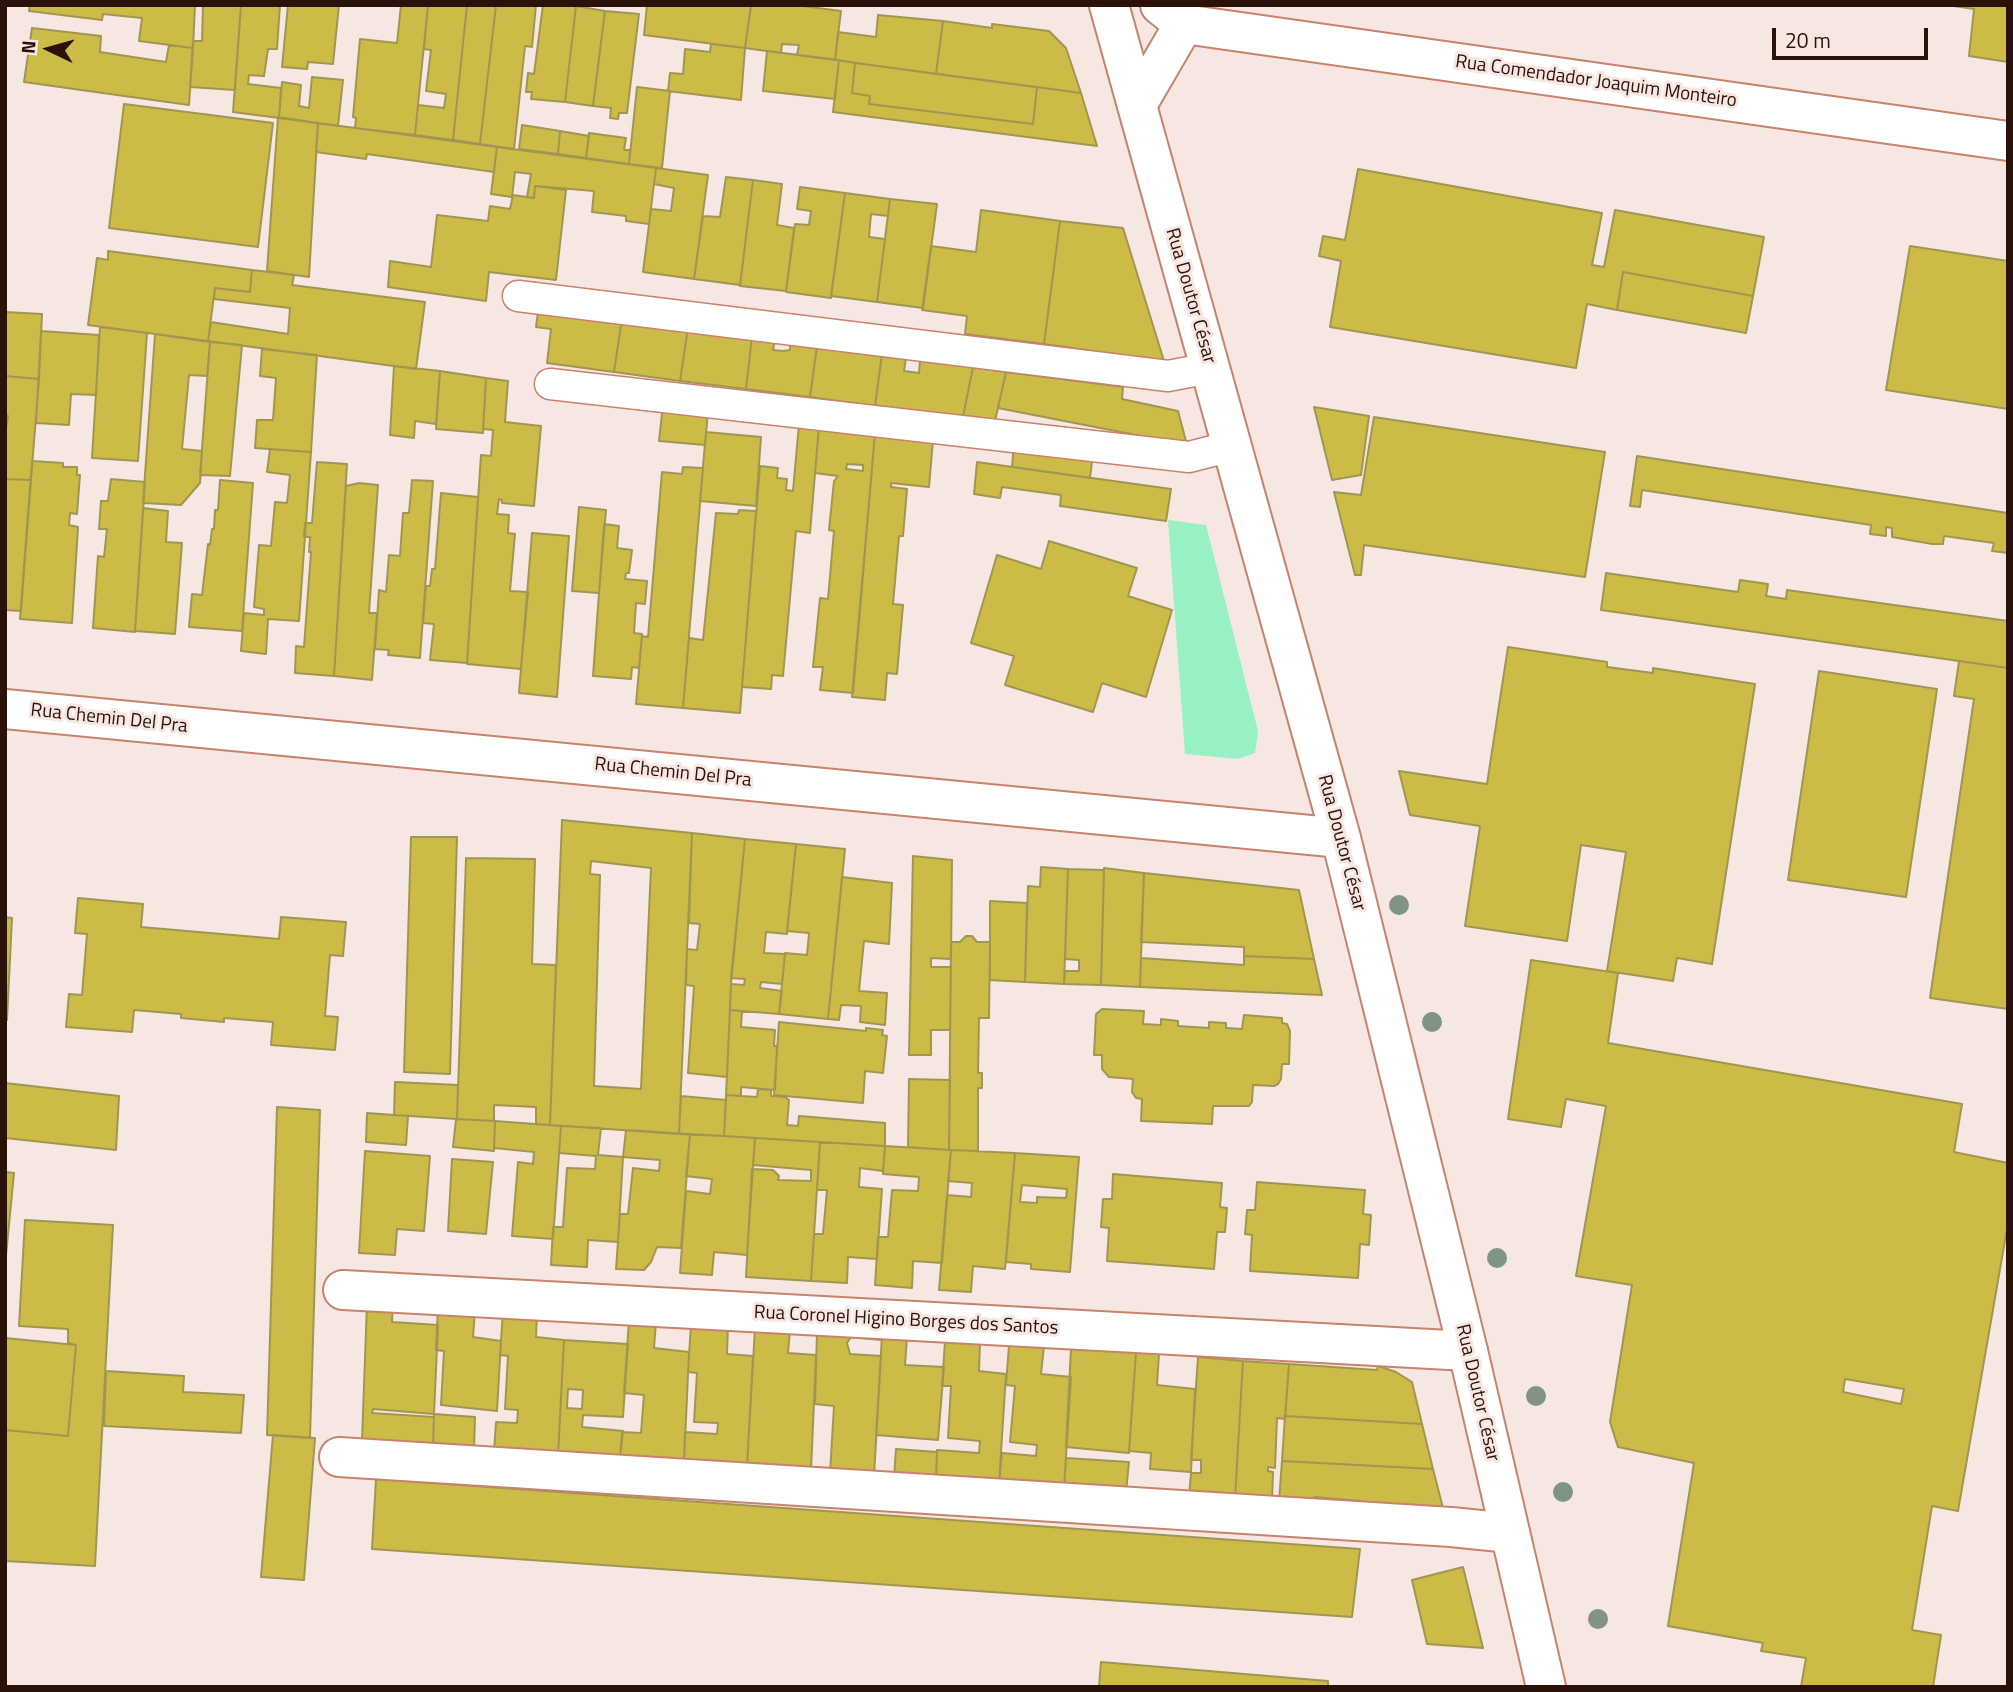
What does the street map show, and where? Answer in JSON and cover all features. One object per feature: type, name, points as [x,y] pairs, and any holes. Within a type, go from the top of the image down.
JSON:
[{"type":"street","name":"Rua Doutor César","points":[[1109,5],[1341,838],[1468,1351],[1546,1687]]},
{"type":"street","name":"Rua Comendador Joaquim Monteiro","points":[[1137,105],[1172,15],[2008,141]]},
{"type":"street","name":"Rua Chemin Del Pra","points":[[5,709],[1341,838]]},
{"type":"street","name":"Rua Coronel Higino Borges dos Santos","points":[[343,1290],[1468,1351]]},
{"type":"street","points":[[339,1457],[1451,1527],[1510,1533]]},
{"type":"lane","points":[[518,296],[1168,376],[1210,368]]},
{"type":"lane","points":[[550,383],[1189,457],[1232,446]]},
{"type":"green space","points":[[1168,520],[1206,525],[1258,731],[1255,753],[1238,759],[1185,754]]},
{"type":"building","points":[[30,5],[195,5],[193,48],[139,41],[142,18],[103,14],[102,20],[29,11]]},
{"type":"building","points":[[203,5],[241,5],[235,90],[190,87],[193,41],[202,41]]},
{"type":"building","points":[[241,5],[280,5],[277,49],[268,49],[264,76],[249,75],[248,84],[281,88],[279,118],[233,112]]},
{"type":"building","points":[[288,5],[339,5],[333,64],[308,62],[307,69],[282,67]]},
{"type":"building","points":[[401,5],[428,5],[415,135],[355,128],[356,118],[353,117],[360,39],[397,43]]},
{"type":"building","points":[[428,5],[467,5],[453,140],[415,135],[418,105],[444,108],[446,94],[426,91],[431,50],[424,49]]},
{"type":"building","points":[[467,5],[496,5],[480,144],[453,140]]},
{"type":"building","points":[[496,5],[536,5],[532,47],[525,46],[514,149],[480,144]]},
{"type":"building","points":[[543,5],[576,6],[565,102],[531,99],[532,92],[526,92],[528,73],[534,74]]},
{"type":"building","points":[[647,5],[751,6],[745,48],[644,35]]},
{"type":"building","points":[[751,5],[795,5],[841,11],[835,60],[797,55],[799,45],[782,44],[781,53],[745,48]]},
{"type":"building","points":[[1947,5],[2008,5],[2008,62],[1969,56],[1974,9]]},
{"type":"building","points":[[576,6],[605,11],[593,106],[565,102]]},
{"type":"building","points":[[605,11],[639,14],[627,113],[619,113],[618,119],[610,118],[611,108],[593,106]]},
{"type":"building","points":[[878,15],[943,21],[936,74],[835,60],[838,32],[876,37]]},
{"type":"building","points":[[943,21],[992,28],[992,24],[1049,31],[1066,48],[1081,93],[936,74]]},
{"type":"building","points":[[32,28],[101,36],[100,52],[166,62],[169,45],[193,48],[189,105],[24,82]]},
{"type":"building","points":[[711,44],[745,48],[741,100],[668,91],[670,73],[683,74],[685,49],[710,52]]},
{"type":"building","points":[[767,51],[839,60],[835,99],[763,91]]},
{"type":"building","points":[[839,60],[855,63],[852,93],[870,96],[869,104],[1033,124],[1037,87],[1081,93],[1097,146],[833,112]]},
{"type":"building","points":[[855,63],[1037,87],[1033,124],[869,104],[870,96],[852,93]]},
{"type":"building","points":[[312,77],[343,80],[338,126],[279,118],[282,82],[301,85],[299,106],[309,108]]},
{"type":"building","points":[[637,87],[670,91],[662,168],[629,164]]},
{"type":"building","points":[[124,104],[273,123],[258,247],[109,228]]},
{"type":"building","points":[[278,117],[318,123],[309,277],[267,271]]},
{"type":"building","points":[[318,123],[497,147],[494,172],[367,154],[366,159],[316,152]]},
{"type":"building","points":[[522,125],[560,131],[558,154],[519,149]]},
{"type":"building","points":[[560,131],[589,136],[586,158],[558,154]]},
{"type":"building","points":[[589,133],[626,138],[624,150],[630,150],[629,164],[586,158]]},
{"type":"building","points":[[497,147],[656,168],[649,224],[626,221],[626,216],[592,212],[594,191],[535,186],[534,198],[527,197],[531,174],[515,172],[512,197],[491,194]]},
{"type":"building","points":[[656,168],[708,175],[694,279],[643,272],[651,209],[671,211],[674,188],[654,184]]},
{"type":"building","points":[[1358,169],[1602,213],[1592,265],[1604,267],[1615,210],[1764,237],[1753,296],[1623,272],[1617,310],[1587,304],[1576,368],[1330,327],[1341,261],[1319,256],[1323,236],[1345,240]]},
{"type":"building","points":[[726,177],[753,180],[740,285],[694,279],[703,216],[720,217]]},
{"type":"building","points":[[753,180],[782,184],[777,225],[794,228],[786,291],[740,286]]},
{"type":"building","points":[[535,186],[566,190],[556,280],[489,272],[486,301],[388,287],[390,261],[431,267],[437,215],[488,221],[490,206],[510,209],[513,195],[534,198]]},
{"type":"building","points":[[800,187],[845,193],[831,298],[786,292],[795,224],[809,225],[811,211],[797,209]]},
{"type":"building","points":[[845,193],[890,199],[888,216],[871,214],[869,237],[885,239],[877,302],[831,296]]},
{"type":"building","points":[[890,199],[937,204],[923,308],[877,302]]},
{"type":"building","points":[[981,210],[1060,221],[1044,344],[965,334],[967,316],[922,310],[931,246],[976,252]]},
{"type":"building","points":[[1060,221],[1123,228],[1164,361],[1044,344]]},
{"type":"building","points":[[1910,246],[2008,261],[2008,409],[1886,390]]},
{"type":"building","points":[[108,251],[252,270],[250,292],[215,288],[208,341],[88,325],[97,258],[108,260]]},
{"type":"building","points":[[252,270],[294,275],[292,285],[425,302],[416,369],[208,341],[211,322],[288,334],[290,308],[214,299],[215,288],[250,292]]},
{"type":"building","points":[[1623,272],[1753,296],[1746,333],[1617,310]]},
{"type":"building","points":[[5,312],[42,314],[39,379],[5,376]]},
{"type":"building","points":[[538,312],[622,319],[614,372],[547,363],[551,329],[536,327]]},
{"type":"building","points":[[622,319],[688,328],[680,381],[614,372]]},
{"type":"building","points":[[100,327],[147,333],[138,461],[92,458]]},
{"type":"building","points":[[688,328],[752,337],[746,389],[680,381]]},
{"type":"building","points":[[41,331],[99,335],[96,395],[71,394],[69,425],[36,423]]},
{"type":"building","points":[[155,334],[210,342],[207,376],[189,375],[182,449],[202,451],[200,483],[181,505],[143,503]]},
{"type":"building","points":[[752,337],[775,340],[773,350],[790,350],[790,342],[817,346],[810,397],[746,389]]},
{"type":"building","points":[[210,342],[242,345],[230,476],[200,475]]},
{"type":"building","points":[[817,346],[882,354],[875,406],[810,397]]},
{"type":"building","points":[[262,349],[317,355],[311,452],[255,448],[257,420],[273,420],[276,378],[260,376]]},
{"type":"building","points":[[882,354],[906,358],[904,371],[919,373],[920,360],[973,367],[963,417],[875,406]]},
{"type":"building","points":[[394,366],[440,371],[436,424],[415,421],[414,438],[390,435]]},
{"type":"building","points":[[973,367],[1006,372],[995,421],[963,417]]},
{"type":"building","points":[[440,371],[486,378],[483,433],[436,429]]},
{"type":"building","points":[[1006,372],[1123,387],[1122,399],[1178,411],[1187,445],[998,408]]},
{"type":"building","points":[[5,376],[39,379],[31,480],[5,479],[5,434],[8,416],[5,415]]},
{"type":"building","points":[[486,378],[508,381],[505,422],[541,426],[534,506],[502,503],[499,499],[497,514],[509,515],[508,533],[515,534],[510,591],[528,592],[521,669],[467,664],[481,455],[491,456],[493,430],[483,429]]},
{"type":"building","points":[[663,404],[708,411],[705,445],[659,441]]},
{"type":"building","points":[[1314,407],[1369,416],[1361,475],[1332,480]]},
{"type":"building","points":[[1374,417],[1605,452],[1585,577],[1364,545],[1361,575],[1355,575],[1334,492],[1361,495]]},
{"type":"building","points":[[799,424],[819,426],[810,533],[796,531],[783,676],[772,675],[771,689],[742,687],[760,466],[778,468],[777,478],[787,479],[786,490],[793,491]]},
{"type":"building","points":[[819,426],[875,433],[853,693],[820,690],[823,667],[813,667],[820,598],[828,599],[834,531],[829,530],[834,481],[838,476],[815,473]],"holes":[[[847,464],[863,465],[863,471],[846,469]]]},
{"type":"building","points":[[706,432],[761,437],[756,506],[700,501]]},
{"type":"building","points":[[875,433],[933,440],[929,487],[891,483],[891,487],[907,489],[903,536],[899,536],[893,604],[903,605],[897,674],[887,673],[885,700],[852,697]]},
{"type":"building","points":[[1014,444],[1093,454],[1090,478],[1012,467]]},
{"type":"building","points":[[270,449],[311,452],[299,621],[268,619],[266,654],[241,651],[244,613],[264,615],[264,609],[254,607],[259,545],[271,546],[275,502],[287,503],[290,475],[267,472]]},
{"type":"building","points":[[1637,456],[2008,513],[2008,553],[1992,551],[1994,543],[1944,536],[1943,544],[1932,544],[1892,537],[1892,528],[1886,527],[1886,536],[1870,534],[1871,525],[1642,490],[1640,507],[1630,506]]},
{"type":"building","points":[[32,461],[63,463],[63,467],[77,467],[77,475],[80,475],[77,514],[70,513],[69,525],[78,527],[72,623],[20,619]]},
{"type":"building","points":[[317,462],[347,464],[334,676],[295,673],[296,646],[304,647],[311,552],[310,537],[304,537],[305,523],[312,523]]},
{"type":"building","points":[[977,462],[1171,489],[1166,521],[1060,506],[1061,495],[1002,487],[1000,498],[974,494]]},
{"type":"building","points":[[683,467],[703,468],[683,708],[636,704],[642,636],[648,637],[662,472],[682,474]]},
{"type":"building","points":[[5,479],[31,480],[21,611],[5,610]]},
{"type":"building","points":[[111,479],[145,482],[135,632],[93,628],[98,556],[104,557],[107,529],[99,529],[101,501],[108,501]]},
{"type":"building","points":[[220,480],[253,483],[242,631],[189,627],[192,594],[202,595],[208,544],[210,545],[214,529],[215,510],[218,510]]},
{"type":"building","points":[[412,480],[433,481],[420,658],[388,655],[389,650],[375,649],[379,590],[386,592],[389,555],[400,556],[403,513],[409,513]]},
{"type":"building","points":[[359,483],[378,485],[369,613],[377,613],[372,680],[334,676],[346,486]]},
{"type":"building","points":[[441,493],[478,497],[467,663],[430,660],[434,624],[423,623],[426,586],[430,586],[432,569],[435,569]]},
{"type":"building","points":[[579,507],[606,510],[599,593],[572,591]]},
{"type":"building","points":[[143,508],[168,511],[166,542],[182,543],[175,634],[135,631]]},
{"type":"building","points":[[739,510],[756,511],[740,713],[683,708],[689,638],[703,640],[716,513],[738,514]]},
{"type":"building","points":[[604,524],[619,526],[617,548],[632,550],[629,573],[626,573],[625,579],[647,581],[645,604],[636,603],[634,633],[642,634],[639,668],[632,667],[631,679],[593,676]]},
{"type":"building","points":[[532,533],[569,536],[557,697],[519,693]]},
{"type":"building","points":[[1049,541],[1137,568],[1128,596],[1172,610],[1146,697],[1102,683],[1093,712],[1005,685],[1014,656],[971,643],[997,555],[1041,569]]},
{"type":"building","points":[[1606,573],[1738,592],[1740,580],[1768,584],[1766,596],[1786,599],[1787,590],[2008,621],[2008,668],[1601,610]]},
{"type":"building","points":[[1508,647],[1607,662],[1607,667],[1653,673],[1653,668],[1755,684],[1712,964],[1677,958],[1673,981],[1607,971],[1626,852],[1581,845],[1567,941],[1465,926],[1480,826],[1410,815],[1399,771],[1487,784]]},
{"type":"building","points":[[1959,661],[2008,668],[2008,1009],[1930,998],[1974,699],[1954,696]]},
{"type":"building","points":[[1819,671],[1937,689],[1906,897],[1788,880]]},
{"type":"building","points":[[562,820],[692,833],[679,1134],[550,1125]],"holes":[[[591,861],[651,868],[641,1089],[594,1086],[600,875],[590,874]]]},
{"type":"building","points":[[692,833],[745,839],[731,984],[727,1077],[688,1073],[694,986],[686,985],[687,949],[697,950],[700,924],[689,923]]},
{"type":"building","points":[[411,837],[457,837],[450,1074],[404,1072]]},
{"type":"building","points":[[745,839],[796,844],[787,934],[766,932],[764,953],[785,954],[782,984],[761,982],[760,988],[782,991],[779,1014],[730,1010],[731,984],[744,985],[745,979],[731,978]]},
{"type":"building","points":[[796,844],[845,849],[828,1019],[779,1014],[785,953],[807,955],[809,933],[787,931]]},
{"type":"building","points":[[913,856],[952,860],[951,959],[931,958],[931,967],[951,967],[950,1030],[931,1030],[931,1055],[909,1055]]},
{"type":"building","points":[[466,858],[535,859],[532,964],[556,965],[550,1125],[536,1124],[536,1107],[494,1105],[494,1121],[457,1119]]},
{"type":"building","points":[[1041,867],[1068,869],[1064,984],[1025,982],[1028,886],[1040,887]]},
{"type":"building","points":[[1104,868],[1144,873],[1140,987],[1101,985]]},
{"type":"building","points":[[1068,869],[1104,870],[1101,985],[1064,984],[1065,971],[1079,971],[1079,960],[1065,959]]},
{"type":"building","points":[[1144,873],[1299,890],[1314,959],[1244,956],[1244,947],[1141,942]]},
{"type":"building","points":[[842,877],[892,883],[889,944],[864,941],[859,991],[887,993],[885,1025],[860,1022],[861,1006],[841,1005],[839,1020],[828,1019]]},
{"type":"building","points":[[78,898],[143,904],[141,927],[279,939],[281,917],[346,922],[343,956],[330,955],[325,1016],[338,1017],[335,1050],[271,1045],[273,1022],[224,1018],[224,1022],[181,1018],[181,1014],[134,1010],[132,1032],[66,1027],[69,994],[82,995],[87,934],[75,933]]},
{"type":"building","points":[[990,901],[1027,903],[1025,982],[990,980]]},
{"type":"building","points":[[5,917],[12,918],[7,1020],[5,1020]]},
{"type":"building","points":[[966,936],[972,936],[977,942],[990,942],[989,1018],[979,1018],[978,1073],[982,1073],[982,1088],[978,1088],[978,1151],[949,1150],[951,942],[960,942]]},
{"type":"building","points":[[1244,956],[1314,959],[1322,995],[1140,987],[1141,958],[1244,965]]},
{"type":"building","points":[[1531,960],[1618,973],[1608,1043],[1962,1104],[1954,1152],[2008,1163],[2008,1223],[1958,1511],[1932,1506],[1912,1630],[1941,1635],[1933,1687],[1801,1687],[1806,1658],[1761,1651],[1763,1643],[1668,1626],[1694,1463],[1618,1447],[1610,1422],[1632,1285],[1576,1276],[1606,1106],[1566,1099],[1561,1127],[1508,1119]],"holes":[[[1845,1379],[1904,1389],[1901,1404],[1843,1392]]]},
{"type":"building","points":[[1102,1009],[1144,1011],[1143,1024],[1161,1025],[1161,1019],[1178,1021],[1178,1026],[1209,1028],[1209,1022],[1226,1023],[1226,1028],[1242,1029],[1244,1015],[1282,1018],[1282,1023],[1287,1024],[1290,1031],[1289,1064],[1282,1064],[1278,1084],[1253,1085],[1252,1102],[1249,1106],[1213,1106],[1212,1124],[1141,1121],[1142,1099],[1136,1098],[1132,1092],[1133,1079],[1109,1077],[1102,1069],[1102,1055],[1094,1055],[1096,1014]]},
{"type":"building","points":[[730,1010],[742,1011],[741,1027],[775,1030],[775,1090],[741,1087],[741,1096],[726,1095]]},
{"type":"building","points":[[779,1022],[866,1031],[866,1028],[883,1030],[882,1035],[887,1036],[883,1073],[865,1071],[863,1103],[774,1095]]},
{"type":"building","points":[[909,1079],[950,1080],[949,1150],[908,1147]]},
{"type":"building","points":[[395,1082],[458,1085],[457,1119],[394,1115]]},
{"type":"building","points":[[5,1083],[119,1096],[116,1150],[5,1138]]},
{"type":"building","points":[[758,1089],[771,1090],[771,1096],[789,1100],[787,1125],[798,1126],[799,1116],[885,1123],[885,1146],[724,1136],[726,1095],[757,1097]]},
{"type":"building","points":[[681,1096],[726,1100],[724,1136],[679,1134]]},
{"type":"building","points":[[277,1107],[320,1110],[310,1438],[267,1435]]},
{"type":"building","points":[[367,1113],[408,1116],[406,1145],[366,1142]]},
{"type":"building","points":[[456,1119],[495,1121],[494,1151],[453,1147]]},
{"type":"building","points":[[495,1121],[561,1126],[553,1239],[512,1236],[518,1162],[533,1164],[534,1152],[494,1148]]},
{"type":"building","points":[[561,1126],[601,1128],[598,1155],[623,1157],[618,1242],[588,1240],[587,1267],[551,1265],[553,1227],[563,1227],[567,1168],[595,1169],[596,1156],[559,1153]]},
{"type":"building","points":[[626,1130],[690,1134],[681,1248],[657,1247],[651,1262],[644,1270],[616,1269],[620,1214],[628,1214],[633,1168],[659,1171],[660,1160],[623,1157]]},
{"type":"building","points":[[690,1134],[755,1138],[747,1255],[714,1252],[712,1275],[680,1273],[686,1191],[710,1194],[712,1179],[686,1176]]},
{"type":"building","points":[[755,1138],[820,1142],[811,1281],[746,1277],[752,1169],[773,1170],[779,1176],[778,1180],[811,1181],[811,1170],[753,1165]]},
{"type":"building","points":[[820,1142],[885,1146],[883,1171],[860,1168],[859,1187],[882,1189],[877,1259],[848,1257],[847,1283],[811,1281],[814,1234],[823,1234],[827,1190],[817,1190]]},
{"type":"building","points":[[885,1146],[951,1150],[942,1263],[913,1261],[912,1288],[875,1285],[878,1237],[888,1237],[892,1190],[918,1191],[919,1177],[883,1174]]},
{"type":"building","points":[[951,1150],[1015,1153],[1005,1269],[973,1266],[971,1292],[939,1290],[947,1195],[971,1197],[972,1183],[948,1181]]},
{"type":"building","points":[[365,1151],[430,1156],[424,1231],[397,1229],[395,1255],[359,1253]]},
{"type":"building","points":[[1015,1153],[1079,1157],[1070,1272],[1031,1269],[1031,1264],[1006,1262]],"holes":[[[1022,1185],[1067,1189],[1066,1198],[1037,1197],[1037,1203],[1020,1202]]]},
{"type":"building","points":[[452,1159],[493,1162],[486,1234],[448,1231]]},
{"type":"building","points":[[5,1172],[14,1173],[5,1266]]},
{"type":"building","points":[[1113,1174],[1222,1183],[1220,1207],[1227,1208],[1225,1232],[1217,1232],[1214,1269],[1107,1261],[1109,1228],[1101,1227],[1103,1199],[1112,1199]]},
{"type":"building","points":[[1257,1182],[1365,1190],[1363,1214],[1371,1215],[1369,1245],[1360,1244],[1358,1278],[1250,1271],[1252,1235],[1245,1234],[1247,1210],[1255,1210]]},
{"type":"building","points":[[25,1220],[113,1225],[95,1566],[5,1561],[5,1430],[68,1436],[76,1345],[68,1343],[68,1329],[19,1326]]},
{"type":"building","points":[[367,1303],[393,1304],[392,1322],[438,1325],[434,1414],[373,1409],[372,1413],[434,1417],[433,1446],[362,1441]]},
{"type":"building","points":[[438,1307],[475,1310],[473,1337],[501,1341],[497,1411],[441,1405],[444,1351],[436,1350]]},
{"type":"building","points":[[503,1311],[537,1314],[536,1337],[564,1340],[558,1455],[494,1451],[496,1422],[517,1423],[518,1410],[505,1409],[508,1356],[500,1355]]},
{"type":"building","points":[[629,1320],[656,1322],[654,1348],[689,1352],[684,1463],[620,1459],[622,1432],[641,1433],[644,1395],[624,1393]]},
{"type":"building","points":[[691,1324],[728,1326],[727,1354],[753,1356],[747,1467],[684,1463],[685,1432],[717,1434],[718,1423],[694,1422],[697,1373],[688,1372]]},
{"type":"building","points":[[755,1328],[790,1330],[788,1353],[816,1355],[811,1471],[747,1467]]},
{"type":"building","points":[[817,1332],[882,1336],[881,1340],[851,1337],[847,1343],[850,1354],[881,1356],[874,1476],[830,1473],[834,1406],[815,1404]]},
{"type":"building","points":[[882,1336],[907,1338],[905,1365],[944,1367],[938,1440],[876,1435]]},
{"type":"building","points":[[5,1338],[76,1345],[68,1436],[5,1430]]},
{"type":"building","points":[[564,1340],[628,1344],[623,1417],[583,1415],[582,1427],[623,1431],[620,1459],[558,1455]],"holes":[[[568,1389],[583,1390],[582,1409],[567,1408]]]},
{"type":"building","points":[[945,1341],[980,1342],[979,1371],[1006,1374],[999,1484],[936,1480],[937,1450],[979,1453],[980,1441],[948,1438],[951,1386],[942,1386]]},
{"type":"building","points":[[1009,1345],[1044,1346],[1041,1374],[1071,1377],[1064,1488],[999,1484],[1002,1453],[1036,1456],[1037,1445],[1010,1442],[1015,1386],[1006,1385]]},
{"type":"building","points":[[1071,1348],[1136,1352],[1129,1453],[1066,1447]]},
{"type":"building","points":[[1136,1352],[1159,1354],[1157,1385],[1195,1389],[1191,1472],[1150,1469],[1151,1453],[1129,1451]]},
{"type":"building","points":[[1198,1357],[1243,1361],[1235,1499],[1189,1496],[1191,1473],[1201,1473],[1201,1460],[1191,1460]]},
{"type":"building","points":[[1243,1361],[1289,1364],[1285,1419],[1277,1418],[1275,1468],[1268,1467],[1268,1471],[1273,1472],[1272,1501],[1235,1499]]},
{"type":"building","points":[[1289,1364],[1377,1370],[1378,1366],[1396,1372],[1412,1382],[1422,1424],[1285,1416]]},
{"type":"building","points":[[106,1371],[184,1376],[183,1392],[244,1395],[241,1433],[104,1426]]},
{"type":"building","points":[[434,1414],[475,1417],[474,1449],[433,1446]]},
{"type":"building","points":[[1285,1416],[1422,1424],[1433,1469],[1282,1461]]},
{"type":"building","points":[[273,1435],[315,1438],[304,1580],[261,1577]]},
{"type":"building","points":[[896,1449],[937,1452],[936,1480],[894,1477]]},
{"type":"building","points":[[1066,1458],[1129,1462],[1126,1492],[1064,1488]]},
{"type":"building","points":[[1282,1461],[1433,1469],[1444,1512],[1360,1507],[1361,1501],[1314,1497],[1313,1504],[1279,1502]]},
{"type":"building","points":[[376,1479],[1360,1549],[1352,1617],[372,1549]]},
{"type":"building","points":[[1463,1567],[1483,1648],[1427,1644],[1412,1580]]},
{"type":"building","points":[[1101,1662],[1328,1681],[1328,1687],[1099,1687]]}]
